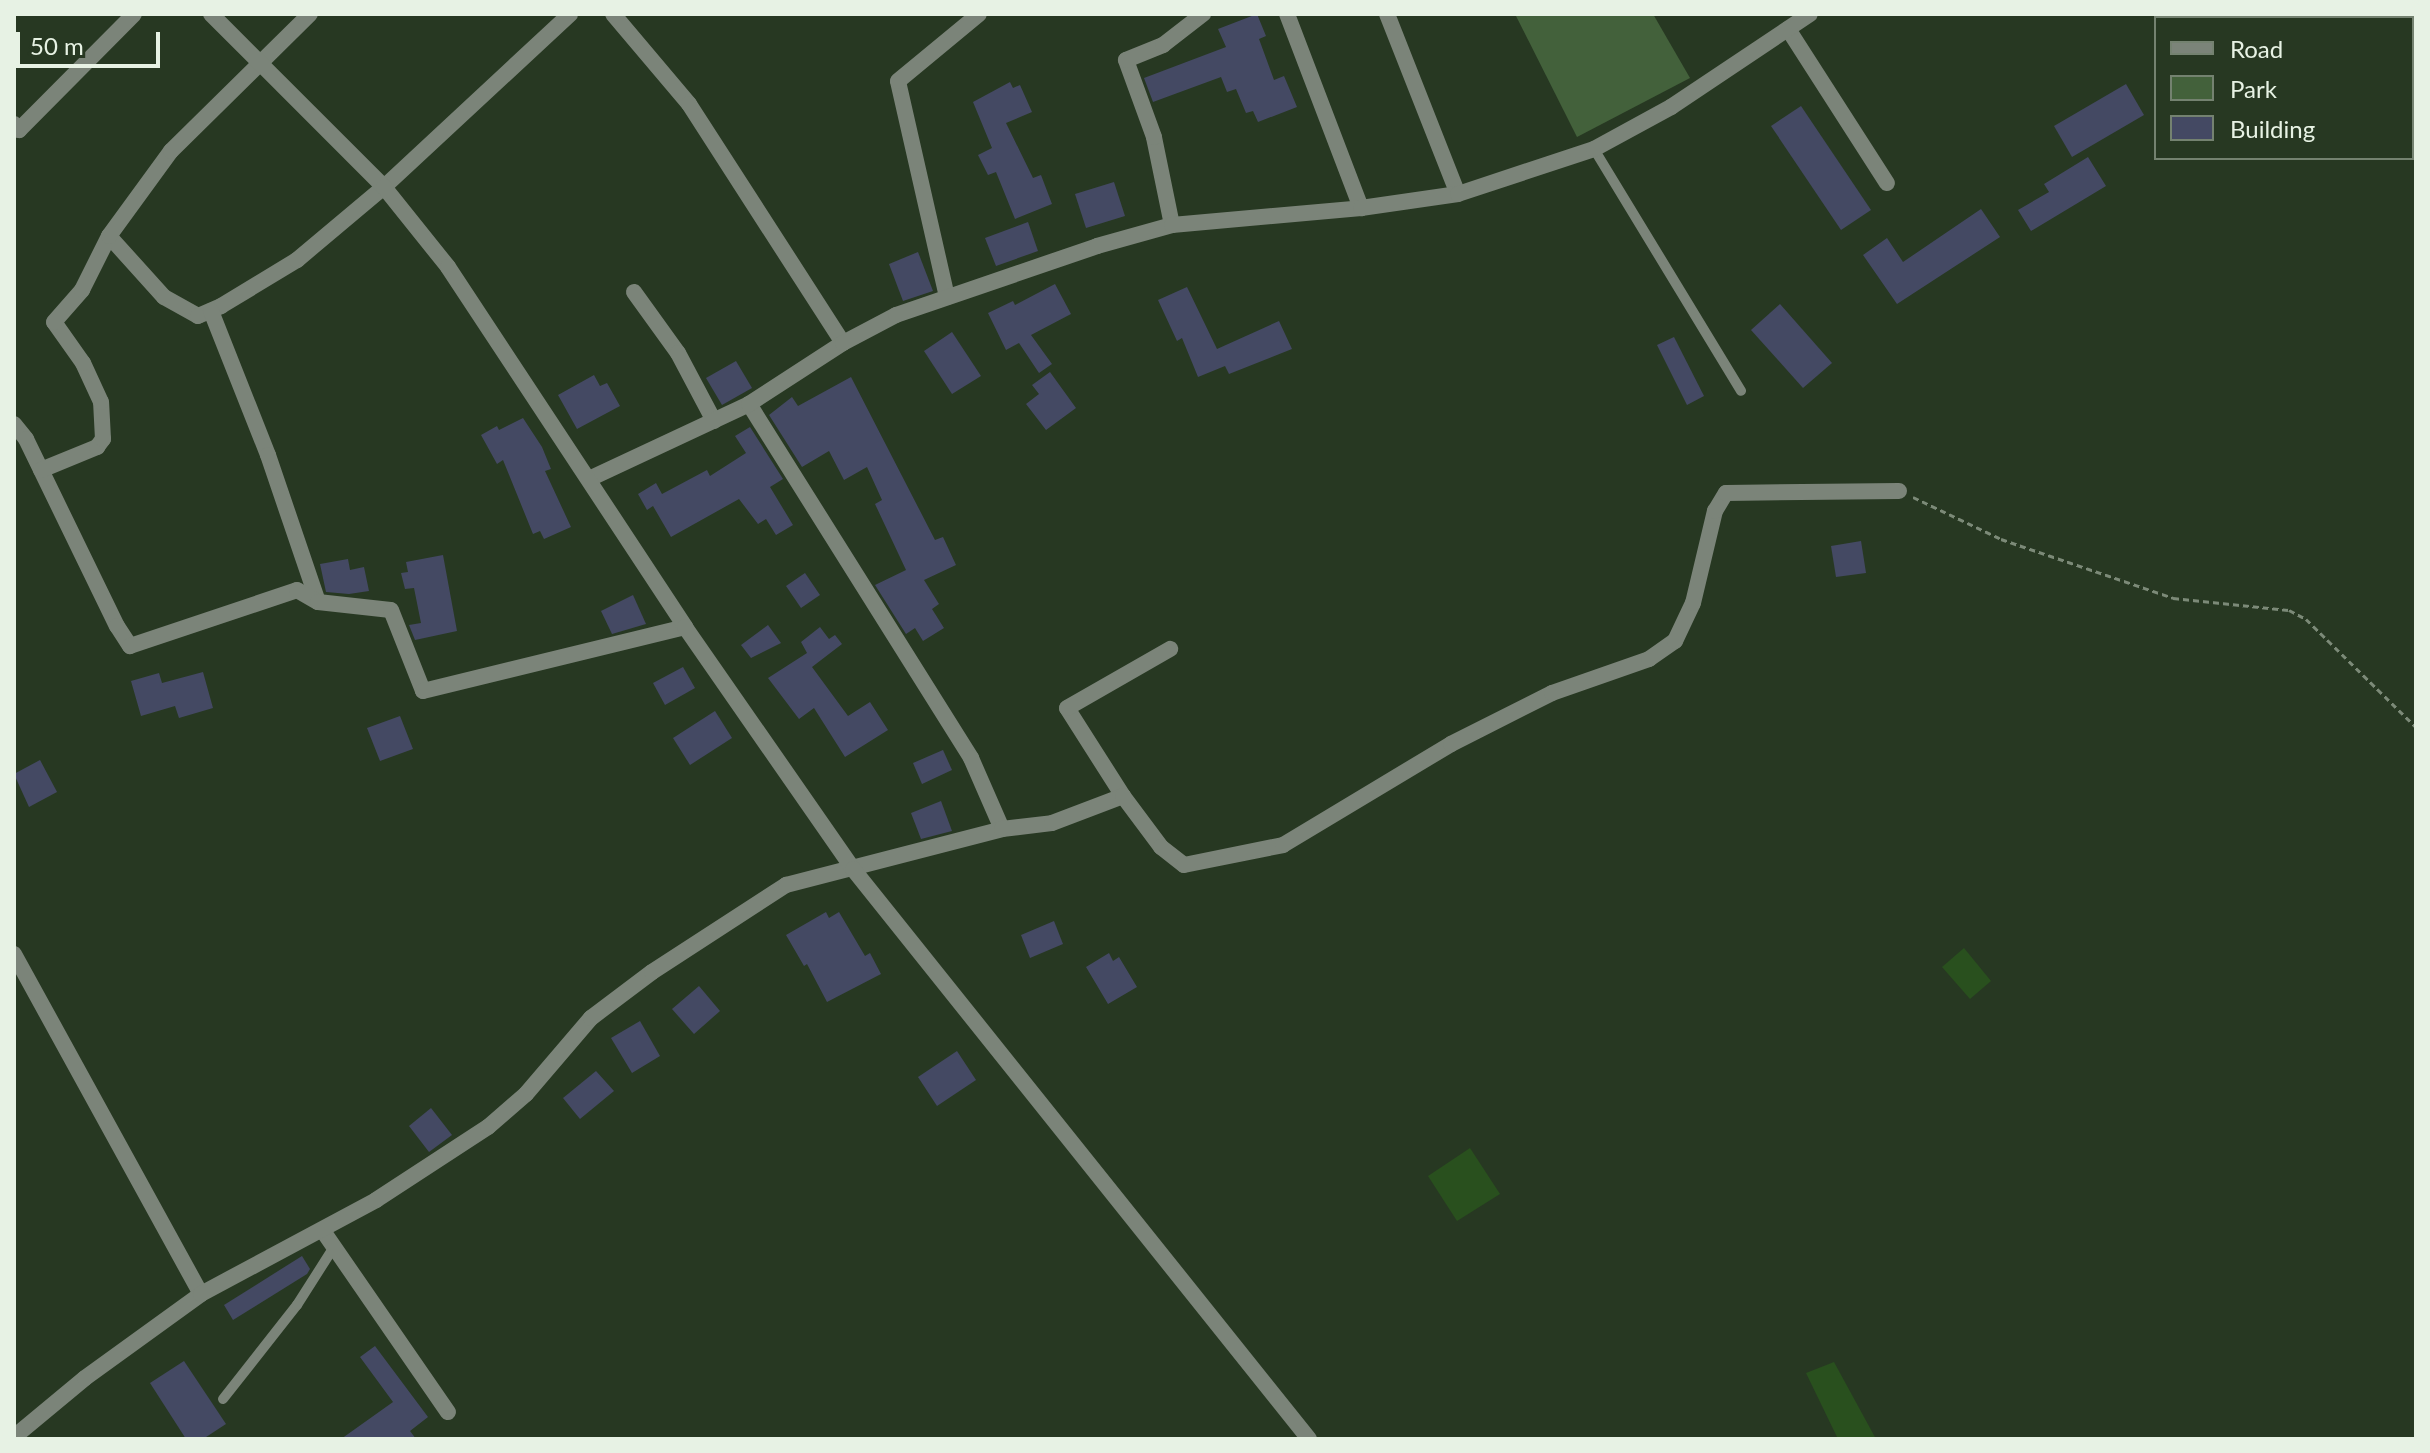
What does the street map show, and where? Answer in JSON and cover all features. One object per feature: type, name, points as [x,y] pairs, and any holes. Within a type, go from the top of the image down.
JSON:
[{"type":"street","points":[[16,129],[134,14]]},
{"type":"street","points":[[211,14],[384,187],[448,267],[685,627],[853,869],[1309,1439]]},
{"type":"street","points":[[41,470],[97,447],[103,439],[101,402],[83,363],[54,322],[82,290],[109,236],[171,151],[310,14]]},
{"type":"street","points":[[109,236],[164,297],[198,316],[211,311],[297,260],[384,187],[570,14]]},
{"type":"street","points":[[613,14],[689,104],[843,343]]},
{"type":"street","points":[[947,297],[898,81],[979,14]]},
{"type":"street","points":[[1172,225],[1154,137],[1126,60],[1163,45],[1203,14]]},
{"type":"street","points":[[1287,14],[1361,208]]},
{"type":"street","points":[[1387,14],[1458,194]]},
{"type":"street","points":[[589,479],[749,404],[843,343],[896,315],[1097,246],[1172,225],[1361,208],[1458,194],[1594,149],[1671,107],[1810,14]]},
{"type":"street","points":[[1788,29],[1887,183]]},
{"type":"street","points":[[634,292],[678,353],[714,421]]},
{"type":"street","points":[[211,311],[268,455],[318,602]]},
{"type":"street","points":[[749,404],[971,758],[1002,829]]},
{"type":"street","points":[[14,424],[41,470],[117,626],[130,646],[297,590],[318,602],[391,610],[423,691],[685,627]]},
{"type":"street","points":[[1170,649],[1067,708],[1123,796],[1161,847],[1184,865],[1283,845],[1451,744],[1552,693],[1649,659],[1675,641],[1693,603],[1715,511],[1726,493],[1899,491]]},
{"type":"street","points":[[14,1437],[85,1378],[201,1294],[323,1231],[488,1127],[526,1094],[591,1018],[652,972],[786,885],[1002,829],[1052,823],[1123,796]]},
{"type":"street","points":[[14,954],[201,1294]]},
{"type":"street","points":[[323,1231],[448,1412]]},
{"type":"lane","points":[[1594,149],[1741,391]]},
{"type":"lane","points":[[223,1399],[297,1305],[334,1247]]},
{"type":"path","points":[[1899,491],[2001,539],[2173,598],[2289,610],[2306,619],[2416,727]]},
{"type":"green space","points":[[1515,14],[1653,14],[1690,78],[1577,137]]},
{"type":"shaded area","points":[[1964,948],[1991,981],[1970,999],[1942,967]]},
{"type":"shaded area","points":[[1470,1148],[1500,1194],[1457,1221],[1428,1176]]},
{"type":"shaded area","points":[[1834,1362],[1876,1439],[1838,1439],[1806,1373]]},
{"type":"building","points":[[1257,14],[1266,36],[1259,39],[1274,80],[1284,76],[1297,107],[1258,122],[1253,111],[1246,113],[1236,89],[1227,92],[1221,77],[1153,102],[1144,78],[1226,47],[1218,29]]},
{"type":"building","points":[[1010,82],[1013,88],[1020,85],[1032,112],[1006,123],[1033,178],[1041,175],[1052,204],[1015,219],[996,172],[988,175],[978,155],[992,148],[973,102]]},
{"type":"building","points":[[2126,84],[2144,115],[2072,157],[2054,126]]},
{"type":"building","points":[[1801,106],[1871,210],[1841,230],[1771,126]]},
{"type":"building","points":[[2088,157],[2106,186],[2031,231],[2018,210],[2049,192],[2044,184]]},
{"type":"building","points":[[1114,182],[1125,216],[1086,228],[1075,194]]},
{"type":"building","points":[[1981,209],[2000,237],[1897,304],[1863,255],[1887,238],[1903,262]]},
{"type":"building","points":[[1028,222],[1038,251],[996,266],[985,238]]},
{"type":"building","points":[[918,252],[933,291],[903,301],[889,264]]},
{"type":"building","points":[[1055,284],[1071,314],[1031,335],[1052,364],[1039,373],[1019,343],[1006,350],[988,313],[1013,301],[1015,305]]},
{"type":"building","points":[[1187,287],[1217,349],[1279,321],[1292,349],[1229,374],[1225,366],[1198,377],[1182,338],[1177,341],[1158,300]]},
{"type":"building","points":[[1780,304],[1832,363],[1803,388],[1751,330]]},
{"type":"building","points":[[952,332],[981,376],[952,394],[924,351]]},
{"type":"building","points":[[1674,337],[1704,396],[1687,405],[1657,345]]},
{"type":"building","points":[[736,361],[752,388],[722,405],[706,378]]},
{"type":"building","points":[[1050,372],[1076,408],[1046,430],[1026,404],[1039,394],[1032,385]]},
{"type":"building","points":[[594,375],[600,386],[607,383],[620,406],[577,429],[558,395]]},
{"type":"building","points":[[851,377],[935,540],[943,537],[956,565],[924,580],[939,604],[932,609],[944,628],[923,641],[915,628],[906,634],[875,585],[906,570],[875,504],[882,500],[867,467],[844,480],[829,451],[802,467],[769,415],[792,397],[798,406]]},
{"type":"building","points":[[523,418],[542,447],[551,469],[545,471],[571,527],[544,539],[540,531],[533,534],[503,460],[497,464],[481,435]]},
{"type":"building","points":[[750,427],[783,479],[770,487],[793,525],[776,535],[766,519],[758,524],[739,499],[671,537],[653,506],[647,510],[638,494],[656,483],[662,494],[707,470],[710,476],[746,453],[735,436]]},
{"type":"building","points":[[1861,541],[1866,573],[1836,577],[1831,546]]},
{"type":"building","points":[[443,555],[457,631],[415,640],[409,625],[421,623],[414,588],[405,589],[401,573],[408,572],[406,562]]},
{"type":"building","points":[[348,559],[350,570],[364,567],[369,591],[349,594],[326,592],[320,564]]},
{"type":"building","points":[[805,573],[820,595],[801,608],[786,586]]},
{"type":"building","points":[[633,595],[646,624],[612,634],[601,611]]},
{"type":"building","points":[[768,625],[781,643],[751,658],[741,645]]},
{"type":"building","points":[[820,627],[829,639],[835,635],[842,644],[812,667],[848,716],[870,702],[888,730],[845,757],[814,708],[799,719],[768,678],[807,653],[801,642]]},
{"type":"building","points":[[683,667],[695,688],[665,705],[653,683]]},
{"type":"building","points":[[203,672],[213,708],[179,718],[175,706],[141,716],[131,681],[159,673],[162,683]]},
{"type":"building","points":[[715,711],[732,738],[690,765],[673,738]]},
{"type":"building","points":[[400,716],[413,749],[380,761],[367,728]]},
{"type":"building","points":[[943,750],[952,770],[922,784],[913,763]]},
{"type":"building","points":[[40,760],[57,792],[29,807],[14,774]]},
{"type":"building","points":[[941,801],[952,831],[921,839],[911,813]]},
{"type":"building","points":[[826,912],[829,918],[839,912],[865,956],[870,953],[881,974],[827,1002],[807,964],[804,966],[786,935]]},
{"type":"building","points":[[1054,921],[1063,944],[1030,958],[1021,935]]},
{"type":"building","points":[[1109,953],[1113,961],[1119,957],[1137,987],[1108,1004],[1086,967]]},
{"type":"building","points":[[699,986],[720,1011],[694,1034],[672,1009]]},
{"type":"building","points":[[640,1021],[660,1056],[632,1073],[611,1038]]},
{"type":"building","points":[[957,1051],[976,1080],[937,1106],[918,1077]]},
{"type":"building","points":[[596,1071],[614,1091],[580,1119],[563,1098]]},
{"type":"building","points":[[431,1108],[452,1135],[429,1152],[409,1126]]},
{"type":"building","points":[[302,1256],[310,1269],[307,1274],[233,1320],[224,1305]]},
{"type":"building","points":[[375,1346],[428,1417],[410,1431],[416,1439],[341,1439],[393,1402],[360,1357]]},
{"type":"building","points":[[184,1361],[226,1424],[203,1439],[186,1439],[150,1383]]}]
